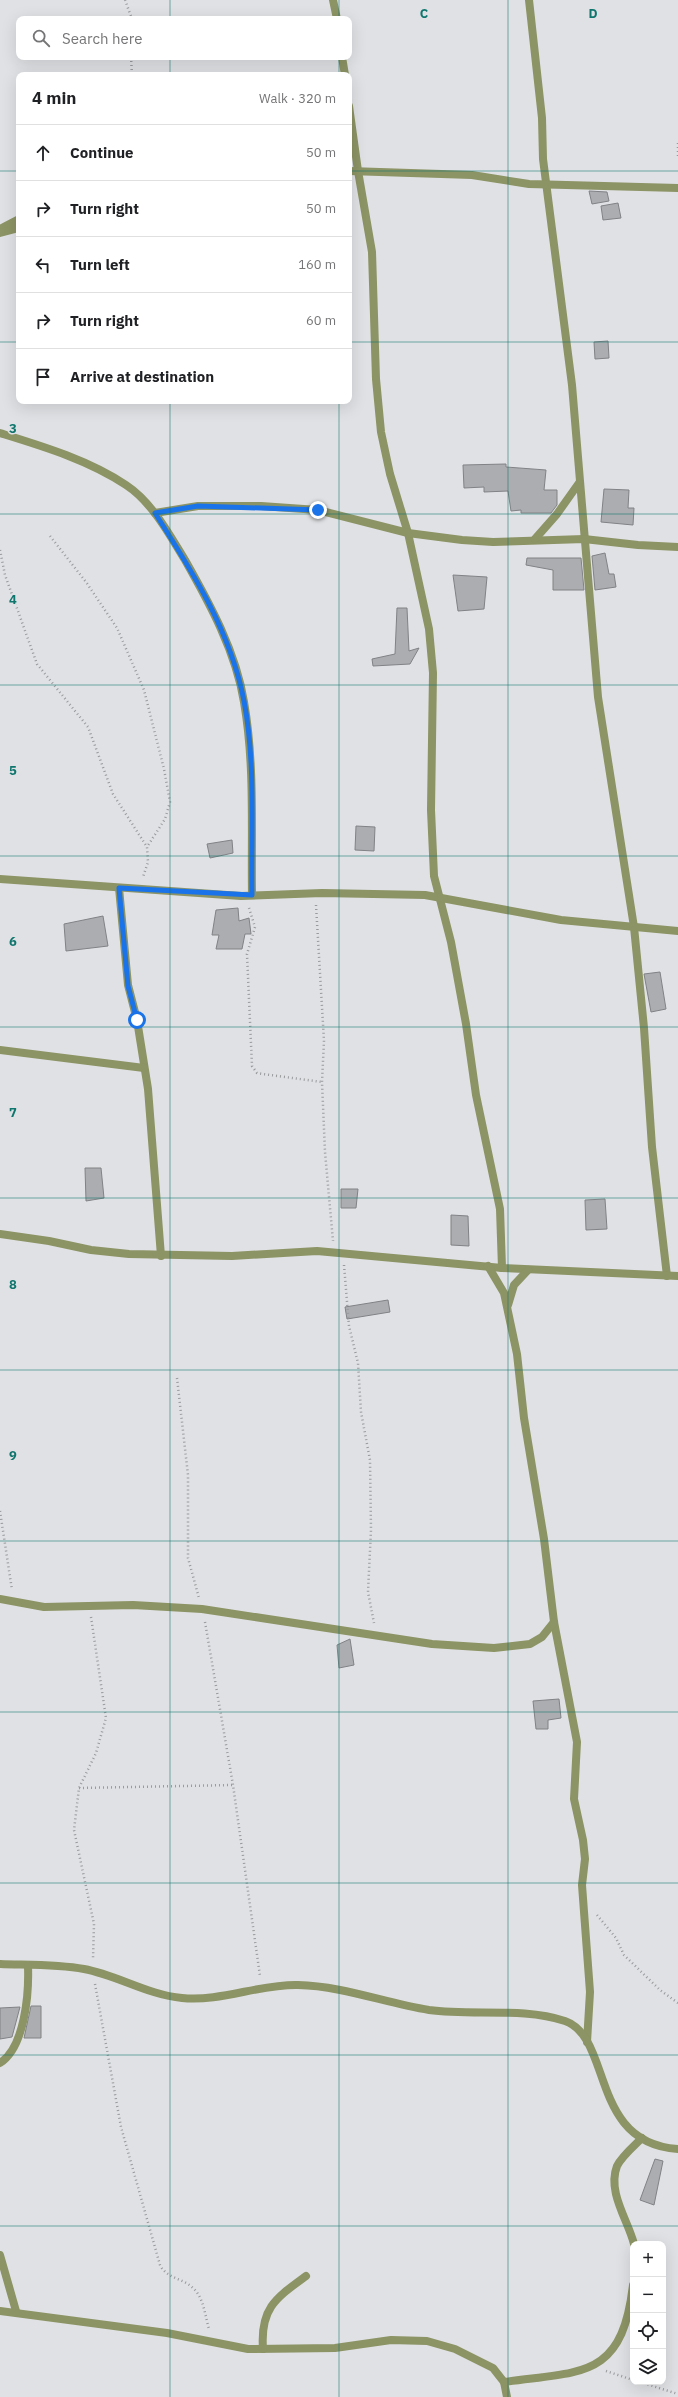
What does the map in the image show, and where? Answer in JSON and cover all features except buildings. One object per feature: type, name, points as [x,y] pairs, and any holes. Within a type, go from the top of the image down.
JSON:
[{"type":"street","points":[[333,0],[336,16]]},
{"type":"street","points":[[529,0],[547,184],[572,385],[598,698],[634,927],[644,1028],[652,1147],[667,1276]]},
{"type":"street","points":[[342,60],[344,72]]},
{"type":"street","points":[[352,155],[353,171],[372,252],[376,379],[381,432],[390,474],[408,533],[430,629],[433,673],[431,852],[439,897],[451,942],[466,1024],[476,1095],[500,1208],[502,1268]]},
{"type":"street","points":[[353,171],[465,174],[547,184],[678,188]]},
{"type":"street","points":[[0,229],[16,221]]},
{"type":"street","points":[[0,233],[16,229]]},
{"type":"street","points":[[0,433],[39,445],[89,465],[126,485],[155,513],[208,599],[228,648],[244,701],[250,750],[252,895]]},
{"type":"street","points":[[535,539],[557,514],[579,483]]},
{"type":"street","points":[[155,513],[198,506],[318,510],[408,533],[493,542],[535,539],[584,539],[678,547]]},
{"type":"street","points":[[0,878],[241,896],[316,893],[398,893],[439,897],[561,920],[678,931]]},
{"type":"street","points":[[119,888],[128,986],[137,1020],[148,1089],[161,1256]]},
{"type":"street","points":[[0,1050],[144,1068]]},
{"type":"street","points":[[0,1234],[49,1241],[91,1250],[161,1256],[238,1256],[317,1251],[528,1270],[678,1276]]},
{"type":"street","points":[[488,1266],[504,1293],[517,1354],[524,1418],[544,1539],[554,1622],[577,1742],[574,1799],[583,1840],[582,1885],[585,1907],[590,1992],[587,2042]]},
{"type":"street","points":[[507,1308],[514,1285],[528,1270]]},
{"type":"street","points":[[0,1599],[44,1608],[90,1608],[133,1605],[202,1609],[376,1636],[458,1646],[514,1646],[530,1644],[542,1637],[554,1622]]},
{"type":"street","points":[[0,1964],[92,1971],[124,1980],[165,1996],[184,1999],[228,1995],[264,1987],[305,1986],[340,1989],[429,2010],[546,2016],[573,2026],[587,2042],[600,2072],[606,2094],[620,2120],[642,2138],[666,2148],[678,2149]]},
{"type":"street","points":[[0,2063],[10,2055],[18,2037],[28,1994],[28,1966]]},
{"type":"street","points":[[633,2241],[617,2198],[614,2181],[618,2165],[642,2138]]},
{"type":"street","points":[[0,2254],[16,2311]]},
{"type":"street","points":[[263,2349],[262,2332],[270,2306],[277,2296],[306,2276]]},
{"type":"street","points":[[504,2382],[567,2375],[594,2367],[606,2358],[620,2336],[630,2297]]},
{"type":"street","points":[[0,2311],[16,2311],[167,2333],[248,2349],[335,2348],[391,2340],[427,2341],[477,2359],[493,2368],[504,2382],[507,2397]]},
{"type":"path","points":[[125,0],[131,16]]},
{"type":"path","points":[[131,60],[132,72]]},
{"type":"path","points":[[678,142],[678,159]]},
{"type":"path","points":[[50,536],[86,582],[116,628],[144,690],[164,769],[170,802],[165,819],[147,847]]},
{"type":"path","points":[[0,550],[5,575],[37,664],[88,727],[113,794],[147,847],[148,862],[139,889]]},
{"type":"path","points":[[316,893],[324,1041],[322,1082],[329,1209],[339,1253],[349,1326],[358,1363],[361,1412],[370,1460],[371,1530],[368,1592],[376,1636]]},
{"type":"path","points":[[241,896],[252,915],[255,927],[247,954],[252,1066],[258,1073],[322,1082]]},
{"type":"path","points":[[177,1378],[188,1475],[188,1558],[202,1609],[216,1679],[249,1893],[258,1974],[264,1987]]},
{"type":"path","points":[[0,1511],[14,1602]]},
{"type":"path","points":[[90,1608],[106,1718],[96,1753],[79,1788],[74,1830],[94,1924],[92,1971],[121,2127],[160,2265],[163,2271],[191,2286],[197,2293],[213,2343]]},
{"type":"path","points":[[79,1788],[233,1785]]},
{"type":"path","points":[[585,1907],[597,1915],[610,1929],[624,1955],[660,1990],[678,2003]]},
{"type":"path","points":[[594,2367],[630,2379]]},
{"type":"path","points":[[650,2385],[678,2394]]},
{"type":"route","points":[[137,1020],[128,986],[119,888],[241,896],[252,895],[250,750],[244,701],[228,648],[208,599],[155,513],[198,506],[261,506],[318,510]]}]
